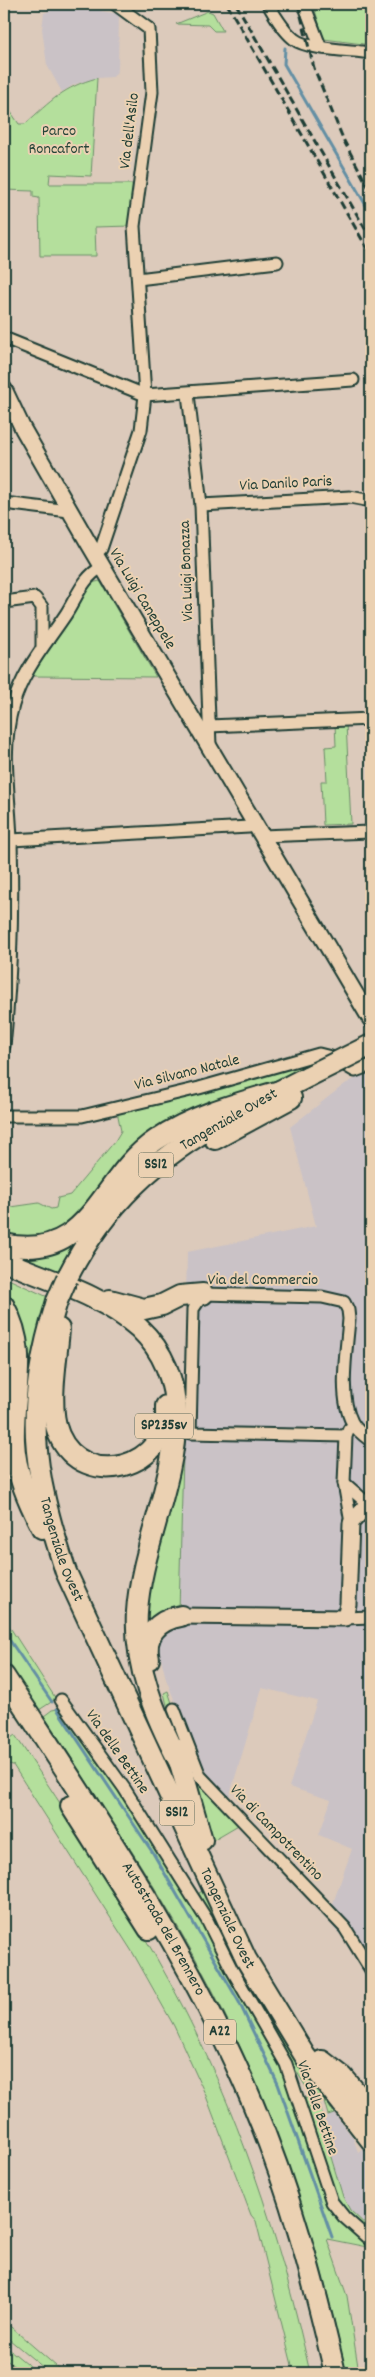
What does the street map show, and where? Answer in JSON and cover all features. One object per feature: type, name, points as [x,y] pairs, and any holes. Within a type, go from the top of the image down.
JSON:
[{"type":"highway","name":"Tangenziale Ovest","points":[[72,1280],[130,1205],[162,1175],[208,1143],[371,1045]]},
{"type":"highway","name":"Tangenziale Ovest","points":[[371,1056],[311,1081],[280,1090],[202,1132],[161,1160],[136,1182],[90,1237],[62,1303],[38,1374],[34,1430],[39,1477],[49,1521],[66,1572],[246,1959],[313,2059],[371,2123]]},
{"type":"highway","points":[[4,1244],[26,1248],[40,1247],[65,1238],[79,1228],[88,1218],[119,1175],[137,1154],[177,1127],[280,1090]]},
{"type":"highway","name":"SP235sv","points":[[4,1261],[93,1299],[124,1316],[146,1336],[157,1350],[167,1370],[176,1404],[176,1432],[139,1587],[137,1622],[140,1668],[167,1739],[180,1763],[202,1840]]},
{"type":"highway","name":"SP235sv","points":[[4,1272],[116,1322],[138,1341],[150,1357],[164,1391],[165,1420],[157,1442],[136,1461],[109,1467],[91,1465],[68,1448],[59,1435],[53,1404],[59,1329]]},
{"type":"highway","points":[[93,1299],[106,1298],[144,1309],[162,1305],[180,1296],[202,1294]]},
{"type":"highway","name":"Tangenziale Ovest","points":[[62,1303],[46,1404],[48,1469],[58,1513],[75,1560],[202,1840],[246,1934],[313,2059]]},
{"type":"highway","points":[[4,1306],[16,1333],[19,1354],[14,1442],[20,1477],[34,1513],[66,1572]]},
{"type":"highway","points":[[180,1763],[160,1700],[147,1649],[150,1635],[158,1625],[169,1618],[181,1616]]},
{"type":"highway","name":"Autostrada del Brennero","points":[[4,1676],[26,1721],[164,1952],[201,2020],[239,2102],[275,2198],[293,2254],[314,2329],[323,2373]]},
{"type":"highway","name":"Autostrada del Brennero","points":[[4,1698],[26,1721],[174,1944],[209,2008],[249,2096],[287,2192],[315,2287],[335,2373]]},
{"type":"highway","points":[[366,2145],[354,2134],[312,2080],[313,2059],[343,2077],[371,2110]]},
{"type":"street","name":"Via dell'Asilo","points":[[98,550],[141,430],[145,395],[134,226],[151,100],[149,29],[114,4]]},
{"type":"street","points":[[268,4],[292,38],[308,45],[371,52]]},
{"type":"street","points":[[304,4],[320,46]]},
{"type":"street","points":[[138,279],[277,262]]},
{"type":"street","points":[[4,338],[145,395],[188,394],[353,380]]},
{"type":"street","name":"Via Luigi Caneppele","points":[[4,389],[23,430],[69,511],[98,550],[102,567],[371,1020]]},
{"type":"street","name":"Via Luigi Bonazza","points":[[188,394],[201,505],[210,748]]},
{"type":"street","name":"Via Danilo Paris","points":[[201,505],[350,496],[371,501]]},
{"type":"street","points":[[4,503],[69,511]]},
{"type":"street","points":[[4,1046],[10,994],[13,919],[11,840],[6,791],[7,747],[13,706],[26,672],[42,647],[66,613],[85,581],[102,567]]},
{"type":"street","points":[[4,602],[35,598],[42,607],[42,647]]},
{"type":"street","points":[[209,726],[371,719]]},
{"type":"street","points":[[11,840],[249,827],[258,831],[371,832]]},
{"type":"street","name":"Via Silvano Natale","points":[[4,1116],[82,1116],[199,1088],[319,1054],[331,1057],[355,1071],[371,1065]]},
{"type":"street","name":"Via del Commercio","points":[[346,1436],[190,1433],[193,1309],[202,1294],[322,1297],[344,1302],[348,1310],[349,1319],[345,1374],[346,1407],[352,1423]]},
{"type":"street","points":[[345,1618],[348,1604],[352,1523],[344,1483],[346,1436],[352,1423],[360,1433],[371,1441]]},
{"type":"street","points":[[344,1483],[370,1502],[352,1523]]},
{"type":"street","points":[[181,1616],[371,1617]]},
{"type":"street","name":"Via delle Bettine","points":[[61,1700],[124,1788],[207,1920],[231,1968],[290,2071],[332,2202],[344,2217],[371,2241]]},
{"type":"street","name":"Via di Campotrentino","points":[[174,1709],[200,1776],[345,1928],[371,1970]]},
{"type":"shaded area","points":[[67,4],[85,4],[85,6],[99,8],[101,11],[119,14],[118,70],[113,77],[97,78],[75,84],[62,92],[47,65],[42,29],[44,13]]},
{"type":"shaded area","points":[[371,1070],[371,1978],[359,1954],[333,1927],[332,1906],[352,1849],[319,1835],[331,1800],[289,1787],[317,1701],[262,1688],[228,1801],[204,1774],[166,1679],[158,1646],[160,1637],[179,1623],[187,1252],[316,1226],[290,1127],[345,1084]]},
{"type":"shaded area","points":[[334,2113],[353,2138],[358,2152],[366,2146],[371,2151],[371,2230],[350,2210],[343,2197],[320,2118]]},
{"type":"green space","points":[[313,4],[371,4],[371,45],[324,39]]},
{"type":"green space","points":[[208,11],[213,13],[223,31],[214,31],[208,25],[176,24]]},
{"type":"green space","name":"Parco Roncafort","points":[[97,78],[91,176],[50,174],[49,184],[133,184],[131,226],[95,227],[96,256],[40,256],[39,198],[33,197],[33,191],[4,190],[4,102],[19,124],[25,124],[66,90]]},
{"type":"green space","points":[[100,581],[156,677],[32,676],[91,583]]},
{"type":"green space","points":[[346,723],[351,824],[323,825],[321,781],[327,781],[325,747],[336,746],[335,724]]},
{"type":"green space","points":[[324,1058],[305,1071],[192,1116],[56,1238],[4,1237],[4,1208],[39,1203],[51,1209],[56,1208],[58,1198],[70,1195],[115,1141],[121,1131],[117,1111]]},
{"type":"green space","points":[[200,1128],[61,1279],[4,1254],[43,1251],[160,1143]]},
{"type":"green space","points":[[4,1277],[52,1299],[29,1489],[6,1298],[4,1295]]},
{"type":"green space","points":[[184,1415],[179,1612],[140,1630]]},
{"type":"green space","points":[[4,1618],[56,1699],[39,1710],[4,1656]]},
{"type":"green space","points":[[168,1691],[199,1784],[240,1824],[211,1841],[189,1768],[169,1713],[164,1693]]},
{"type":"green space","points":[[63,1708],[96,1755],[203,1921],[282,2064],[322,2192],[330,2208],[368,2243],[367,2247],[327,2239],[347,2296],[359,2373],[346,2373],[335,2323],[308,2225],[275,2129],[256,2082],[212,1989],[173,1919],[44,1716],[52,1710]]},
{"type":"green space","points":[[15,1735],[96,1859],[154,1954],[172,1986],[217,2079],[237,2126],[271,2224],[310,2373],[294,2373],[256,2221],[251,2215],[206,2096],[174,2026],[133,1953],[13,1765],[4,1763],[4,1743]]},
{"type":"green space","points":[[206,1889],[308,2079],[334,2113],[328,2115],[324,2101],[306,2087],[248,1991],[199,1893]]},
{"type":"green space","points":[[309,2096],[318,2100],[323,2116],[320,2118],[321,2124],[343,2197],[350,2210],[371,2230],[371,2236],[361,2229],[335,2197],[303,2100]]},
{"type":"green space","points":[[4,2321],[64,2373],[50,2373],[4,2335]]},
{"type":"green space","points":[[4,2345],[38,2373],[22,2373],[4,2358]]},
{"type":"waterway","points":[[285,48],[284,64],[371,214]]},
{"type":"waterway","points":[[4,1632],[52,1702]]},
{"type":"waterway","points":[[57,1709],[153,1853],[239,2002],[278,2084],[332,2237]]},
{"type":"railway","points":[[227,4],[371,255]]},
{"type":"railway","points":[[236,4],[371,239]]},
{"type":"railway","points":[[298,4],[314,68],[344,141],[371,192]]}]
